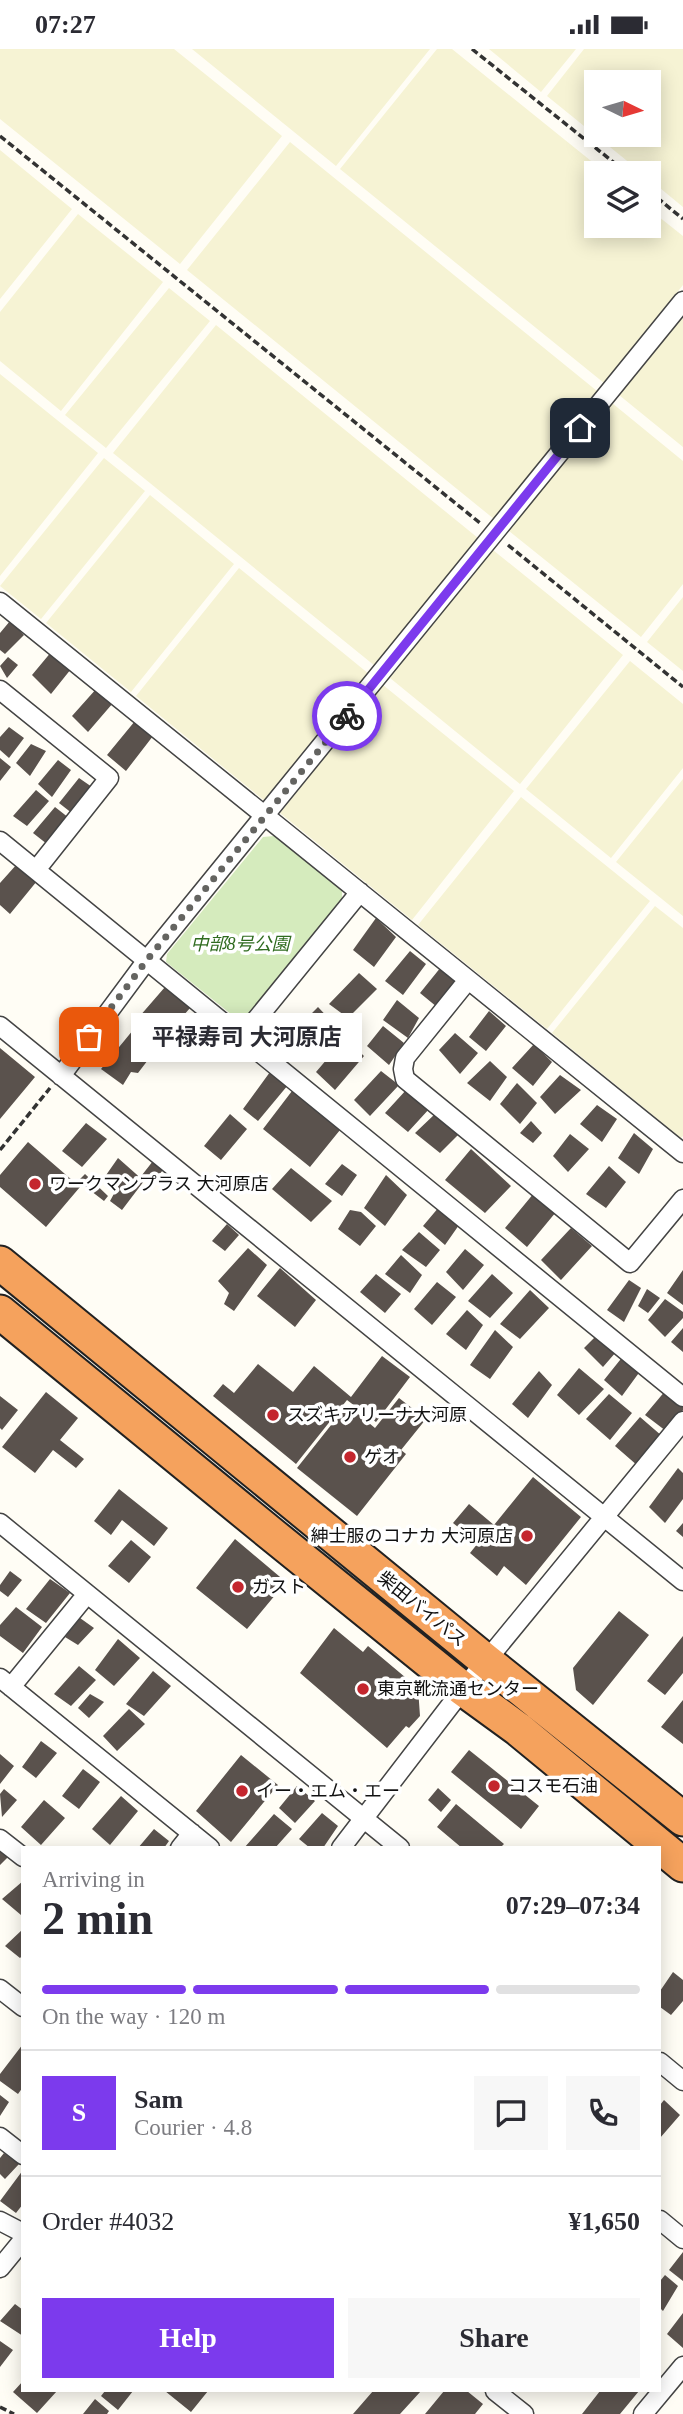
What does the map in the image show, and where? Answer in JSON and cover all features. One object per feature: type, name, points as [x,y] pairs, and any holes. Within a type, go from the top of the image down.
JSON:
[{"type":"highway","name":"柴田バイパス","points":[[0,1263],[683,1819]]},
{"type":"highway","name":"柴田バイパス","points":[[0,1312],[660,1846]]},
{"type":"highway","name":"柴田バイパス","points":[[661,1847],[683,1865]]},
{"type":"street","points":[[61,1076],[147,960],[683,301]]},
{"type":"street","points":[[0,602],[683,1153]]},
{"type":"street","points":[[0,690],[109,778],[36,870]]},
{"type":"street","points":[[0,841],[683,1397]]},
{"type":"street","points":[[242,1037],[360,892]]},
{"type":"street","points":[[468,980],[405,1058],[405,1079],[629,1263],[683,1199]]},
{"type":"street","points":[[0,1026],[683,1581]]},
{"type":"street","points":[[343,1846],[463,1689],[683,1421]]},
{"type":"street","points":[[0,1523],[398,1846]]},
{"type":"street","points":[[87,1594],[6,1683],[208,1846]]},
{"type":"street","points":[[182,1846],[192,1833]]},
{"type":"street","points":[[0,1839],[21,1855]]},
{"type":"street","points":[[0,1989],[21,2005]]},
{"type":"street","points":[[661,2063],[683,2081]]},
{"type":"street","points":[[0,2137],[21,2153]]},
{"type":"street","points":[[0,2221],[21,2232]]},
{"type":"street","points":[[661,2221],[683,2239]]},
{"type":"street","points":[[0,2268],[21,2242]]},
{"type":"street","points":[[665,2377],[683,2366]]},
{"type":"street","points":[[496,2392],[524,2414]]},
{"type":"street","points":[[643,2414],[656,2392]]},
{"type":"path","points":[[472,49],[612,161]]},
{"type":"path","points":[[0,136],[683,687]]},
{"type":"path","points":[[661,201],[683,219]]},
{"type":"path","points":[[0,1150],[61,1076]]},
{"type":"path","points":[[0,2407],[14,2414]]},
{"type":"shaded area","points":[[0,49],[174,49],[282,136],[180,264],[0,119]]},
{"type":"shaded area","points":[[192,49],[430,49],[336,166]]},
{"type":"shaded area","points":[[437,49],[452,49],[591,161],[584,161],[584,238],[661,238],[661,219],[683,236],[683,285],[604,383],[340,169]]},
{"type":"shaded area","points":[[489,49],[576,49],[541,92]]},
{"type":"shaded area","points":[[584,49],[683,49],[683,207],[661,189],[661,161],[627,161],[610,147],[662,147],[662,70],[584,70],[584,126],[547,96]]},
{"type":"shaded area","points":[[290,142],[597,391],[494,519],[187,270]]},
{"type":"shaded area","points":[[0,150],[72,209],[0,299]]},
{"type":"shaded area","points":[[78,214],[163,282],[61,411],[0,361],[0,312]]},
{"type":"shaded area","points":[[169,288],[210,321],[106,448],[65,415]]},
{"type":"shaded area","points":[[683,316],[683,447],[619,395]]},
{"type":"shaded area","points":[[216,325],[478,538],[375,666],[113,453]]},
{"type":"shaded area","points":[[0,374],[98,453],[0,576]]},
{"type":"shaded area","points":[[612,403],[683,461],[683,584],[641,637],[509,531]]},
{"type":"shaded area","points":[[104,458],[145,491],[41,619],[0,586]]},
{"type":"shaded area","points":[[150,495],[234,564],[131,692],[46,623]]},
{"type":"shaded area","points":[[493,550],[623,655],[520,784],[390,678]]},
{"type":"shaded area","points":[[239,568],[369,674],[266,802],[136,696]]},
{"type":"shaded area","points":[[683,597],[683,671],[647,642]]},
{"type":"shaded area","points":[[630,661],[683,704],[683,768],[611,858],[526,789]]},
{"type":"shaded area","points":[[383,685],[514,791],[412,920],[280,813]]},
{"type":"shaded area","points":[[683,779],[683,916],[616,862]]},
{"type":"shaded area","points":[[521,797],[650,901],[547,1029],[418,925]]},
{"type":"shaded area","points":[[655,906],[683,928],[681,1138],[552,1033]]},
{"type":"green space","name":"中部8号公園","points":[[274,836],[342,889],[342,899],[245,1020],[237,1019],[166,962],[167,954],[263,837]]},
{"type":"building","points":[[10,621],[24,635],[5,654],[0,650],[0,633]]},
{"type":"building","points":[[52,651],[71,669],[51,694],[32,675]]},
{"type":"building","points":[[8,657],[18,665],[7,678],[0,666]]},
{"type":"building","points":[[97,688],[113,703],[88,732],[72,716]]},
{"type":"building","points":[[135,721],[153,736],[126,771],[107,755]]},
{"type":"building","points":[[9,727],[24,738],[9,758],[0,750],[0,737]]},
{"type":"building","points":[[31,744],[46,751],[30,776],[16,763]]},
{"type":"building","points":[[0,758],[11,767],[0,781]]},
{"type":"building","points":[[58,760],[71,770],[52,797],[38,784]]},
{"type":"building","points":[[79,778],[92,787],[73,814],[59,803]]},
{"type":"building","points":[[36,790],[49,801],[27,826],[13,816]]},
{"type":"building","points":[[55,807],[69,818],[47,844],[33,833]]},
{"type":"building","points":[[17,864],[37,881],[10,914],[0,905],[0,883]]},
{"type":"building","points":[[376,918],[396,937],[374,967],[353,950]]},
{"type":"building","points":[[410,951],[426,964],[403,995],[385,981]]},
{"type":"building","points":[[441,967],[460,982],[437,1007],[420,993]]},
{"type":"building","points":[[359,973],[377,989],[348,1018],[329,1004]]},
{"type":"building","points":[[165,987],[190,1008],[164,1038],[139,1017]]},
{"type":"building","points":[[397,1000],[419,1018],[408,1038],[383,1020]]},
{"type":"building","points":[[318,1007],[334,1024],[298,1062],[279,1046]]},
{"type":"building","points":[[489,1011],[506,1026],[486,1051],[469,1037]]},
{"type":"building","points":[[138,1024],[161,1043],[138,1073],[131,1072],[123,1085],[101,1069]]},
{"type":"building","points":[[383,1026],[404,1043],[389,1065],[367,1046]]},
{"type":"building","points":[[455,1033],[478,1053],[460,1074],[439,1050]]},
{"type":"building","points":[[345,1038],[364,1056],[335,1090],[316,1072]]},
{"type":"building","points":[[534,1044],[552,1062],[533,1086],[512,1068]]},
{"type":"building","points":[[0,1048],[35,1077],[0,1119]]},
{"type":"building","points":[[490,1061],[507,1077],[490,1101],[467,1083]]},
{"type":"building","points":[[381,1071],[399,1085],[370,1116],[354,1100]]},
{"type":"building","points":[[270,1072],[288,1085],[258,1121],[243,1109]]},
{"type":"building","points":[[560,1075],[581,1090],[555,1114],[540,1097]]},
{"type":"building","points":[[517,1083],[537,1103],[520,1124],[500,1104]]},
{"type":"building","points":[[407,1089],[430,1108],[408,1132],[385,1113]]},
{"type":"building","points":[[292,1091],[340,1130],[310,1167],[263,1129]]},
{"type":"building","points":[[597,1105],[617,1119],[602,1142],[580,1124]]},
{"type":"building","points":[[436,1113],[459,1134],[440,1153],[415,1133]]},
{"type":"building","points":[[230,1114],[247,1129],[221,1160],[204,1146]]},
{"type":"building","points":[[531,1121],[542,1133],[533,1143],[520,1133]]},
{"type":"building","points":[[86,1123],[107,1139],[82,1167],[62,1151]]},
{"type":"building","points":[[634,1133],[653,1149],[639,1174],[618,1158]]},
{"type":"building","points":[[570,1134],[589,1149],[568,1172],[553,1156]]},
{"type":"building","points":[[28,1142],[80,1187],[46,1227],[0,1187],[0,1175]]},
{"type":"building","points":[[471,1149],[511,1186],[485,1213],[445,1180]]},
{"type":"building","points":[[118,1158],[144,1181],[122,1210],[110,1201],[116,1190],[104,1178]]},
{"type":"building","points":[[153,1161],[163,1170],[152,1183],[142,1175]]},
{"type":"building","points":[[342,1164],[357,1175],[342,1196],[325,1184]]},
{"type":"building","points":[[609,1166],[626,1182],[606,1208],[586,1194]]},
{"type":"building","points":[[291,1168],[332,1201],[311,1222],[272,1189]]},
{"type":"building","points":[[85,1174],[108,1196],[104,1201],[78,1181]]},
{"type":"building","points":[[386,1175],[407,1195],[385,1226],[364,1208]]},
{"type":"building","points":[[534,1193],[556,1212],[527,1247],[505,1228]]},
{"type":"building","points":[[439,1207],[459,1225],[445,1245],[423,1226]]},
{"type":"building","points":[[350,1210],[361,1212],[376,1226],[360,1246],[338,1229]]},
{"type":"building","points":[[227,1224],[239,1235],[225,1251],[212,1241]]},
{"type":"building","points":[[571,1228],[592,1246],[561,1280],[541,1260]]},
{"type":"building","points":[[419,1232],[440,1250],[426,1267],[402,1250]]},
{"type":"building","points":[[248,1248],[267,1265],[234,1311],[224,1304],[229,1293],[218,1281]]},
{"type":"building","points":[[465,1249],[484,1265],[463,1290],[446,1272]]},
{"type":"building","points":[[401,1255],[422,1275],[410,1293],[385,1274]]},
{"type":"building","points":[[280,1268],[316,1300],[295,1327],[257,1296]]},
{"type":"building","points":[[683,1270],[683,1305],[667,1293]]},
{"type":"building","points":[[376,1274],[401,1294],[385,1313],[360,1292]]},
{"type":"building","points":[[492,1274],[513,1293],[490,1318],[468,1301]]},
{"type":"building","points":[[629,1280],[641,1288],[624,1322],[607,1310]]},
{"type":"building","points":[[437,1282],[456,1297],[432,1325],[414,1309]]},
{"type":"building","points":[[647,1289],[660,1298],[648,1313],[638,1306]]},
{"type":"building","points":[[530,1290],[549,1308],[520,1339],[500,1324]]},
{"type":"building","points":[[665,1299],[683,1312],[683,1318],[665,1337],[648,1320]]},
{"type":"building","points":[[467,1310],[483,1325],[466,1350],[446,1334]]},
{"type":"building","points":[[683,1328],[683,1352],[671,1342]]},
{"type":"building","points":[[495,1330],[513,1347],[490,1379],[470,1365]]},
{"type":"building","points":[[597,1335],[616,1352],[603,1367],[584,1348]]},
{"type":"building","points":[[624,1355],[641,1370],[622,1396],[604,1380]]},
{"type":"building","points":[[382,1356],[410,1377],[376,1422],[347,1400],[296,1464],[213,1396],[223,1384],[234,1393],[258,1364],[293,1392],[314,1366],[351,1397]]},
{"type":"building","points":[[579,1368],[604,1389],[579,1415],[557,1395]]},
{"type":"building","points":[[539,1371],[552,1385],[528,1418],[512,1404]]},
{"type":"building","points":[[666,1390],[683,1403],[683,1410],[666,1431],[645,1415]]},
{"type":"building","points":[[46,1392],[78,1418],[60,1440],[84,1459],[76,1468],[53,1450],[35,1473],[2,1447]]},
{"type":"building","points":[[609,1394],[632,1413],[610,1440],[586,1419]]},
{"type":"building","points":[[0,1396],[18,1410],[2,1430],[0,1428]]},
{"type":"building","points":[[399,1398],[426,1419],[401,1450],[406,1454],[357,1516],[297,1468],[347,1405],[375,1428]]},
{"type":"building","points":[[640,1417],[662,1436],[638,1466],[615,1446]]},
{"type":"building","points":[[678,1468],[683,1473],[683,1499],[665,1523],[649,1507]]},
{"type":"building","points":[[533,1477],[581,1517],[526,1585],[504,1566],[497,1576],[470,1553],[478,1543],[453,1523],[469,1504],[494,1525]]},
{"type":"building","points":[[119,1489],[168,1528],[154,1546],[122,1520],[111,1535],[94,1521]]},
{"type":"building","points":[[683,1523],[683,1537],[676,1531]]},
{"type":"building","points":[[235,1539],[286,1582],[247,1629],[196,1588]]},
{"type":"building","points":[[131,1540],[151,1557],[129,1583],[108,1566]]},
{"type":"building","points":[[10,1571],[22,1580],[8,1597],[0,1591],[0,1585]]},
{"type":"building","points":[[50,1579],[70,1593],[46,1623],[26,1609]]},
{"type":"building","points":[[16,1607],[42,1627],[23,1653],[0,1636],[0,1625]]},
{"type":"building","points":[[619,1611],[649,1635],[593,1705],[576,1690],[573,1668]]},
{"type":"building","points":[[80,1618],[94,1628],[78,1645],[65,1637]]},
{"type":"building","points":[[334,1628],[363,1652],[368,1646],[418,1688],[420,1716],[409,1728],[406,1726],[387,1748],[300,1673]]},
{"type":"building","points":[[683,1636],[683,1673],[665,1695],[647,1681]]},
{"type":"building","points":[[118,1639],[140,1658],[114,1686],[95,1670]]},
{"type":"building","points":[[79,1666],[96,1680],[71,1706],[54,1694]]},
{"type":"building","points":[[153,1671],[171,1686],[144,1716],[126,1704]]},
{"type":"building","points":[[90,1694],[104,1702],[89,1718],[78,1708]]},
{"type":"building","points":[[683,1700],[683,1744],[661,1727]]},
{"type":"building","points":[[129,1709],[145,1724],[117,1751],[103,1736]]},
{"type":"building","points":[[41,1741],[57,1753],[36,1778],[22,1767]]},
{"type":"building","points":[[469,1750],[539,1806],[521,1829],[451,1772]]},
{"type":"building","points":[[0,1754],[14,1766],[0,1784]]},
{"type":"building","points":[[241,1755],[278,1785],[231,1842],[196,1811]]},
{"type":"building","points":[[83,1769],[100,1782],[79,1809],[62,1796]]},
{"type":"building","points":[[297,1786],[315,1801],[295,1823],[279,1808]]},
{"type":"building","points":[[438,1788],[451,1800],[441,1812],[428,1800]]},
{"type":"building","points":[[4,1789],[17,1800],[2,1817],[0,1794]]},
{"type":"building","points":[[121,1796],[138,1811],[110,1845],[92,1829]]},
{"type":"building","points":[[44,1800],[65,1818],[41,1845],[21,1827]]},
{"type":"building","points":[[456,1804],[504,1844],[460,1846],[437,1827]]},
{"type":"building","points":[[322,1813],[338,1826],[324,1846],[308,1846],[299,1839]]},
{"type":"building","points":[[274,1814],[292,1829],[277,1846],[246,1846]]},
{"type":"building","points":[[154,1829],[169,1841],[165,1846],[140,1846]]},
{"type":"building","points":[[0,1846],[10,1855],[0,1865]]},
{"type":"building","points":[[21,1883],[21,1915],[2,1899]]},
{"type":"building","points":[[21,1931],[20,1958],[5,1946]]},
{"type":"building","points":[[673,1972],[683,1980],[683,2001],[671,2015],[661,2008],[661,1990]]},
{"type":"building","points":[[21,2047],[21,2090],[18,2094],[0,2081],[0,2074]]},
{"type":"building","points":[[0,2095],[9,2102],[0,2116]]},
{"type":"building","points":[[664,2100],[680,2115],[661,2137],[661,2104]]},
{"type":"building","points":[[4,2153],[19,2164],[5,2179],[0,2174],[0,2158]]},
{"type":"building","points":[[21,2173],[21,2207],[16,2213],[0,2201]]},
{"type":"building","points":[[683,2252],[683,2281],[669,2270]]},
{"type":"building","points":[[665,2275],[678,2286],[663,2311],[661,2309],[661,2280]]},
{"type":"building","points":[[15,2304],[21,2308],[21,2335],[0,2321]]},
{"type":"building","points":[[683,2313],[683,2348],[667,2334]]},
{"type":"building","points":[[0,2341],[13,2350],[0,2367]]},
{"type":"building","points":[[21,2383],[21,2392],[56,2392],[37,2413],[13,2392]]},
{"type":"building","points":[[104,2392],[132,2392],[118,2410],[101,2396]]},
{"type":"building","points":[[166,2392],[207,2392],[191,2412]]},
{"type":"building","points":[[372,2392],[420,2392],[400,2414],[353,2414]]},
{"type":"building","points":[[443,2392],[468,2392],[483,2404],[475,2414],[425,2414]]},
{"type":"building","points":[[599,2392],[638,2392],[620,2414],[582,2414]]},
{"type":"building","points":[[95,2399],[109,2411],[107,2414],[83,2414]]},
{"type":"way so far","points":[[89,1037],[147,960],[347,716]]},
{"type":"place","name":"平禄寿司 大河原店","points":[[89,1037]]},
{"type":"place","name":"ワークマンプラス 大河原店","points":[[35,1184]]},
{"type":"place","name":"スズキアリーナ大河原","points":[[273,1415]]},
{"type":"place","name":"ゲオ","points":[[350,1457]]},
{"type":"place","name":"紳士服のコナカ 大河原店","points":[[527,1536]]},
{"type":"place","name":"ガスト","points":[[238,1587]]},
{"type":"place","name":"東京靴流通センター","points":[[363,1689]]},
{"type":"place","name":"コスモ石油","points":[[494,1786]]},
{"type":"place","name":"イー・エム・エー","points":[[242,1791]]},
{"type":"route","points":[[347,716],[580,428]]}]
